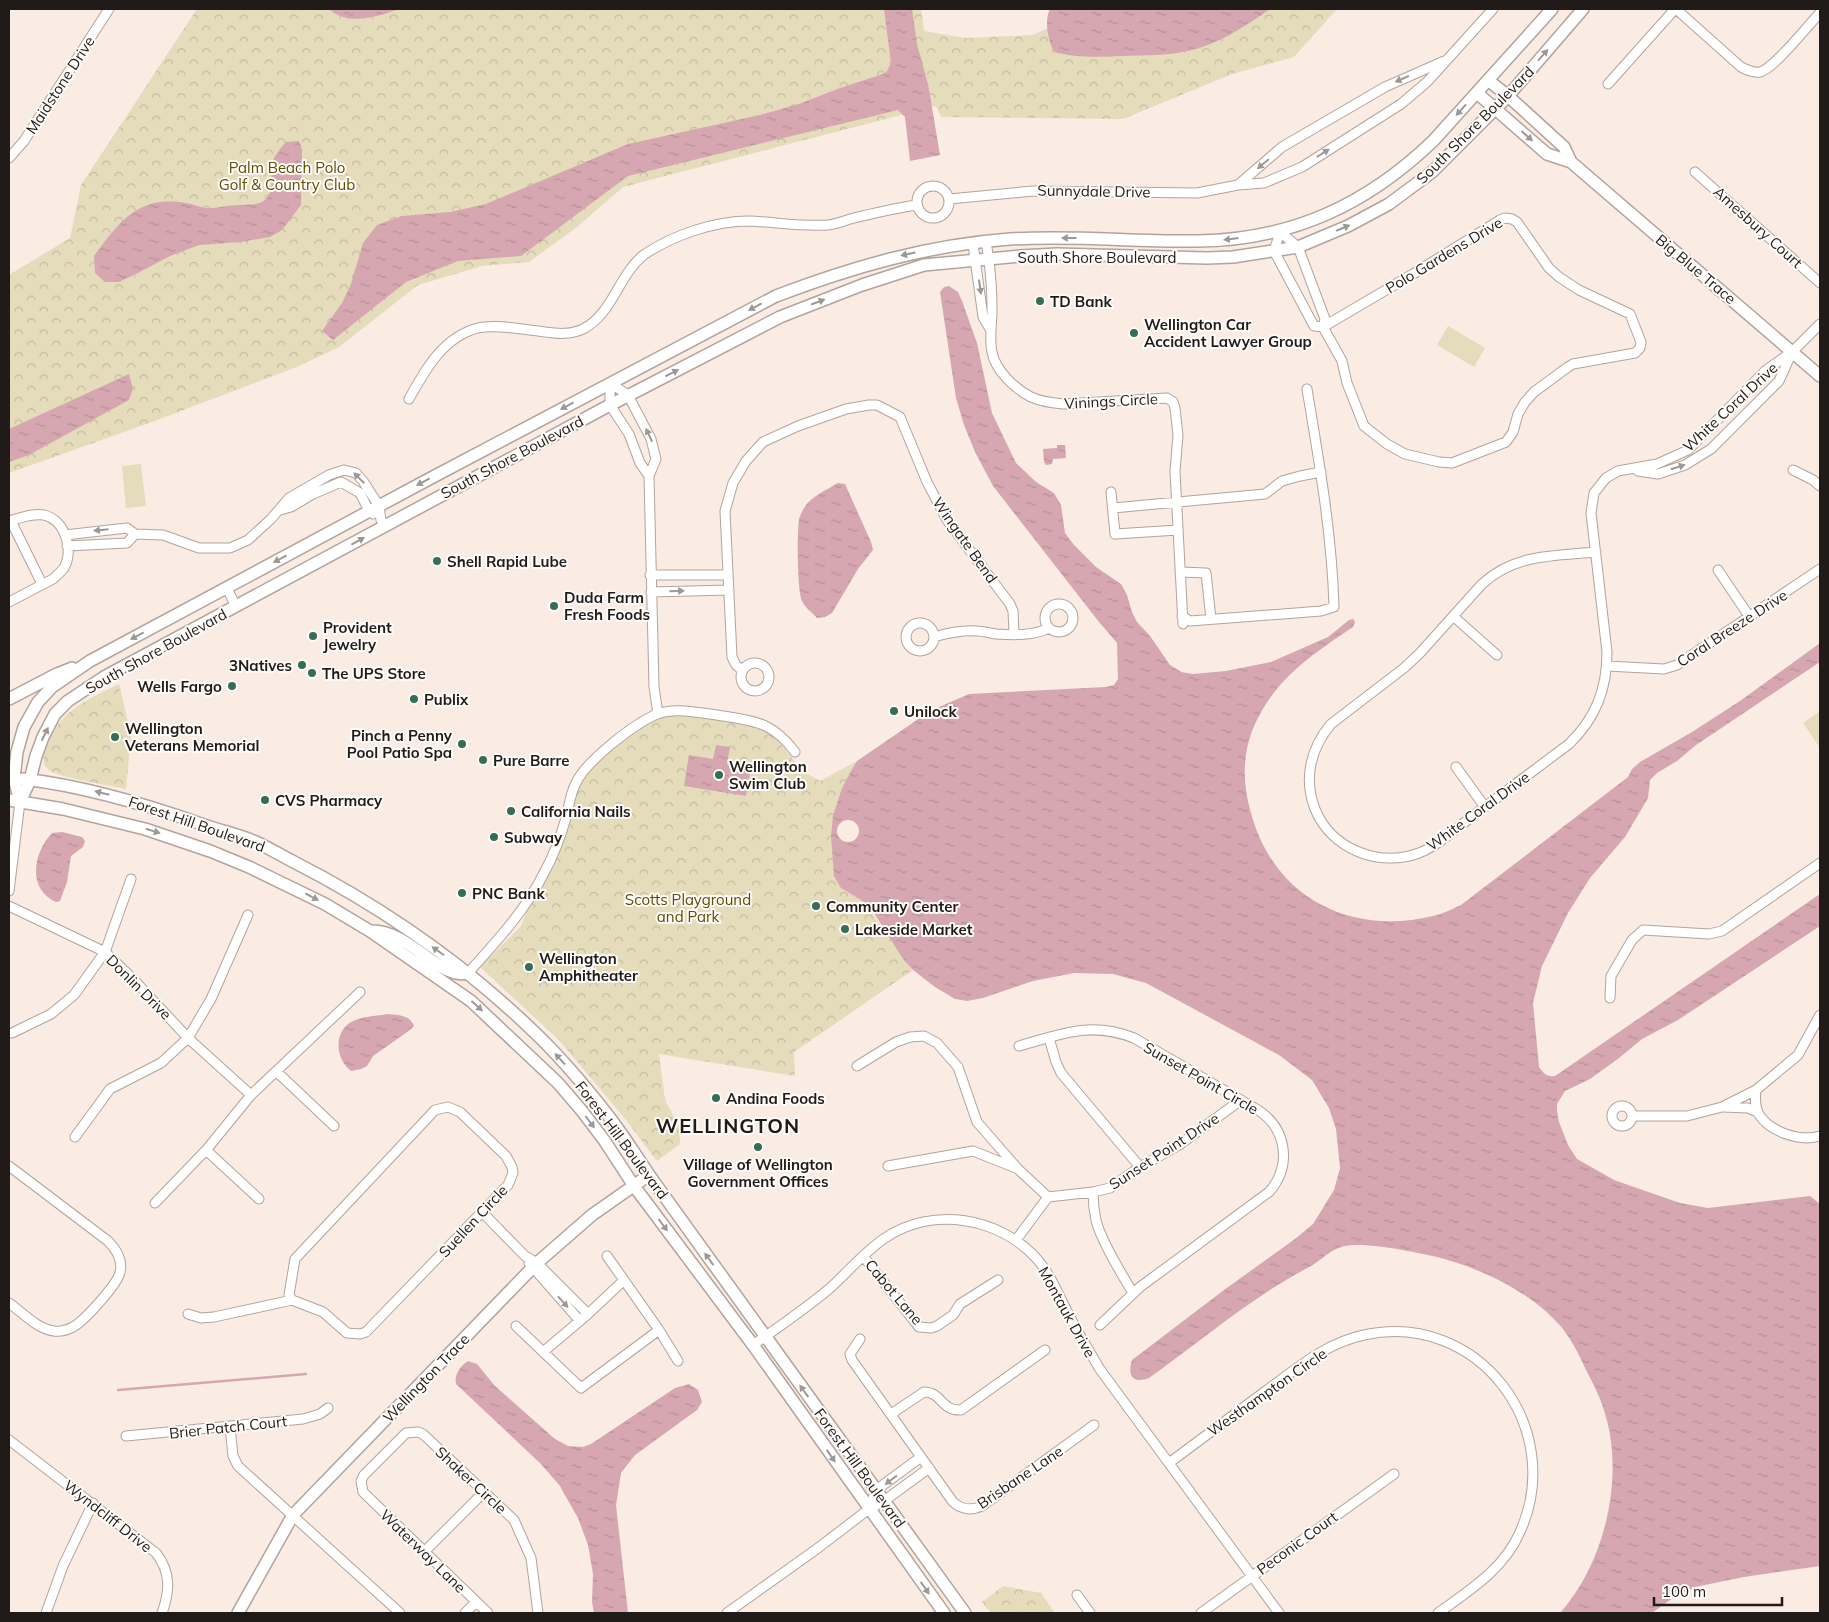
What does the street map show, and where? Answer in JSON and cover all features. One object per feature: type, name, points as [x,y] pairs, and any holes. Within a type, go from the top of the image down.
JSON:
[{"type":"street","name":"Maidstone Drive","points":[[9,158],[24,141],[109,9]]},
{"type":"street","name":"Sunnydale Drive","points":[[949,199],[1033,190],[1197,192],[1264,183],[1302,166],[1401,104],[1426,82],[1493,9]]},
{"type":"street","name":"South Shore Boulevard","points":[[14,801],[11,778],[24,727],[38,702],[52,687],[90,661],[776,296],[889,258],[921,251],[986,242],[1048,238],[1198,241],[1223,240],[1280,232],[1344,206],[1375,189],[1396,174],[1434,140],[1552,9]]},
{"type":"street","name":"South Shore Boulevard","points":[[14,801],[30,780],[43,737],[55,714],[68,701],[104,676],[236,607],[383,523],[780,317],[862,285],[924,265],[1057,254],[1233,257],[1298,247],[1366,217],[1404,194],[1432,172],[1508,96],[1583,9]]},
{"type":"street","points":[[1608,84],[1676,9],[1741,67],[1753,72],[1760,72],[1771,66],[1820,13]]},
{"type":"street","name":"Sunnydale Drive","points":[[1238,185],[1282,147],[1385,87],[1446,60]]},
{"type":"street","name":"Big Blue Trace","points":[[1488,80],[1564,147],[1571,162]]},
{"type":"street","name":"Big Blue Trace","points":[[1477,93],[1547,154],[1571,162],[1820,376]]},
{"type":"street","name":"Amesbury Court","points":[[1695,172],[1820,283]]},
{"type":"street","points":[[930,186],[940,187],[949,199],[948,209],[936,218],[922,214],[917,205],[921,191],[930,186]]},
{"type":"street","points":[[409,399],[427,366],[443,348],[463,334],[479,328],[503,328],[564,334],[583,329],[596,320],[631,268],[645,255],[677,237],[712,226],[747,221],[828,225],[900,207],[917,205]]},
{"type":"street","name":"Polo Gardens Drive","points":[[1274,251],[1314,326],[1323,327],[1500,220],[1505,218],[1512,219],[1517,222],[1549,268],[1558,276],[1579,290],[1630,314],[1642,342],[1640,348],[1635,353],[1573,364],[1534,392],[1518,414],[1514,432],[1506,442],[1452,463],[1428,461],[1405,454],[1387,444],[1364,426],[1347,383],[1342,361],[1323,327],[1325,319],[1298,247],[1280,232]]},
{"type":"street","points":[[1274,251],[1280,232]]},
{"type":"street","name":"Vinings Circle","points":[[986,242],[989,259],[992,313],[990,329],[992,352],[995,363],[1005,375],[1031,397],[1051,403],[1064,404],[1168,398],[1173,402],[1176,408],[1178,435],[1175,471],[1182,620],[1190,621],[1320,611],[1334,607],[1321,472],[1307,389]]},
{"type":"street","name":"Vinings Circle","points":[[973,244],[983,317],[990,329]]},
{"type":"street","points":[[1793,351],[1820,324]]},
{"type":"street","name":"White Coral Drive","points":[[1631,469],[1658,474],[1685,465],[1711,449],[1779,381],[1793,351]]},
{"type":"street","name":"White Coral Drive","points":[[1596,552],[1534,558],[1508,565],[1491,575],[1404,668],[1340,715],[1323,734],[1317,745],[1309,775],[1315,809],[1321,820],[1338,840],[1359,852],[1383,858],[1402,857],[1420,852],[1432,846],[1485,807],[1580,734],[1599,703],[1607,666],[1596,552],[1591,513],[1594,493],[1606,478],[1618,471],[1657,464],[1688,450],[1766,371],[1793,351]]},
{"type":"street","points":[[610,383],[628,395],[652,440],[656,459],[649,476],[654,687],[658,714]]},
{"type":"street","points":[[610,383],[610,405],[629,434],[640,463],[649,476]]},
{"type":"street","name":"Wingate Bend","points":[[742,670],[736,665],[732,657],[725,511],[734,483],[746,461],[763,442],[798,426],[846,410],[869,405],[878,405],[900,417],[926,482],[947,520],[1010,604],[1013,610],[1014,634]]},
{"type":"street","points":[[65,535],[127,528],[135,534],[163,534],[199,548],[230,548],[248,540],[290,498],[329,475],[344,470],[356,472],[364,481],[374,509]]},
{"type":"street","points":[[1793,470],[1813,480],[1820,486]]},
{"type":"street","points":[[1113,508],[1266,494],[1282,482],[1321,472]]},
{"type":"street","points":[[280,510],[291,507],[313,494],[341,482],[360,493],[383,523]]},
{"type":"street","points":[[1112,492],[1115,534],[1178,530]]},
{"type":"street","points":[[9,602],[52,579],[64,567],[67,546],[64,529],[58,522],[45,515],[37,514],[10,521],[42,584]]},
{"type":"street","points":[[67,546],[127,543],[135,534]]},
{"type":"street","points":[[1718,570],[1750,616]]},
{"type":"street","name":"Coral Breeze Drive","points":[[1607,666],[1671,668],[1683,662],[1820,570]]},
{"type":"street","points":[[1180,572],[1206,573],[1211,619]]},
{"type":"street","points":[[650,575],[728,575]]},
{"type":"street","points":[[702,575],[703,591]]},
{"type":"street","points":[[227,588],[236,607]]},
{"type":"street","points":[[651,592],[729,590]]},
{"type":"street","points":[[1453,616],[1497,655]]},
{"type":"street","points":[[934,637],[967,631],[1014,634],[1037,633],[1050,628]]},
{"type":"street","points":[[9,699],[57,674],[90,661]]},
{"type":"street","points":[[370,931],[387,932],[397,937],[447,971],[460,975],[468,973],[524,909],[546,870],[566,818],[575,784],[589,763],[624,735],[658,714],[683,710],[750,720],[769,726],[785,739],[795,752]]},
{"type":"street","points":[[1456,767],[1485,807]]},
{"type":"street","name":"Forest Hill Boulevard","points":[[11,778],[64,785],[106,794],[255,842],[326,878],[370,904],[468,973],[531,1028],[611,1119],[649,1175],[966,1613]]},
{"type":"street","points":[[9,892],[14,801]]},
{"type":"street","name":"Forest Hill Boulevard","points":[[14,801],[104,818],[145,829],[210,851],[288,884],[370,931],[471,1001],[558,1083],[604,1140],[634,1186],[753,1345],[944,1613]]},
{"type":"street","points":[[1610,998],[1611,976],[1632,940],[1643,930],[1709,934],[1722,931],[1820,863]]},
{"type":"street","points":[[12,1033],[51,1014],[74,995],[105,952],[131,879]]},
{"type":"street","name":"Donlin Drive","points":[[9,906],[105,952],[188,1038],[251,1095]]},
{"type":"street","points":[[75,1138],[110,1089],[162,1063],[188,1038],[211,999],[248,915]]},
{"type":"street","points":[[155,1203],[206,1150],[251,1095],[360,992]]},
{"type":"street","points":[[1632,1116],[1677,1117],[1701,1113],[1722,1107],[1756,1090],[1798,1055],[1820,1015]]},
{"type":"street","name":"Sunset Point Circle","points":[[1019,1046],[1088,1029],[1102,1029],[1134,1038],[1241,1100],[1268,1118],[1279,1133],[1283,1145],[1284,1158],[1282,1170],[1276,1182],[1264,1196],[1133,1293],[1100,1325]]},
{"type":"street","points":[[857,1066],[896,1042],[910,1037],[924,1036],[937,1043],[958,1067],[977,1122],[1018,1169],[1048,1197],[1016,1240]]},
{"type":"street","points":[[1049,1038],[1061,1073],[1140,1167]]},
{"type":"street","points":[[277,1072],[334,1126]]},
{"type":"street","points":[[1756,1090],[1757,1112],[1764,1122],[1789,1136],[1808,1138],[1820,1136]]},
{"type":"street","name":"Sunset Point Drive","points":[[1048,1197],[1093,1192],[1110,1188],[1140,1167],[1179,1145],[1241,1100]]},
{"type":"street","name":"Suellen Circle","points":[[448,1107],[460,1112],[510,1160],[511,1179],[482,1212],[366,1332],[360,1334],[347,1333],[323,1312],[292,1300],[289,1295],[295,1259],[435,1110],[448,1107]]},
{"type":"street","points":[[1722,1107],[1743,1108],[1757,1112]]},
{"type":"street","points":[[206,1150],[259,1199]]},
{"type":"street","points":[[888,1166],[973,1151],[1018,1169]]},
{"type":"street","points":[[9,1166],[108,1241],[119,1256],[121,1267],[115,1284],[80,1322],[64,1331],[53,1331],[41,1327],[9,1303]]},
{"type":"street","name":"Wellington Trace","points":[[238,1613],[293,1515],[534,1266],[592,1215],[649,1175]]},
{"type":"street","points":[[1093,1192],[1098,1228],[1133,1293]]},
{"type":"street","points":[[482,1212],[534,1266],[580,1321]]},
{"type":"street","name":"Montauk Drive","points":[[753,1345],[829,1289],[880,1241],[900,1230],[914,1224],[936,1220],[959,1219],[989,1226],[1016,1240],[1038,1260],[1047,1272],[1099,1368],[1279,1613]]},
{"type":"street","points":[[607,1256],[659,1330],[678,1361]]},
{"type":"street","name":"Cabot Lane","points":[[864,1256],[919,1327],[937,1326],[953,1314],[960,1304],[998,1280]]},
{"type":"street","points":[[534,1266],[588,1314]]},
{"type":"street","points":[[543,1352],[624,1280]]},
{"type":"street","points":[[188,1314],[201,1318],[214,1317],[292,1300]]},
{"type":"street","points":[[516,1326],[581,1388],[659,1330]]},
{"type":"street","name":"Westhampton Circle","points":[[1169,1463],[1315,1356],[1345,1340],[1375,1333],[1413,1333],[1443,1341],[1460,1349],[1490,1371],[1514,1401],[1528,1435],[1533,1460],[1533,1485],[1530,1503],[1523,1524],[1503,1559],[1481,1582],[1438,1613]]},
{"type":"street","name":"Brisbane Lane","points":[[860,1339],[850,1354],[852,1360],[953,1502],[964,1509],[977,1508],[1094,1425]]},
{"type":"street","points":[[891,1414],[924,1392],[936,1394],[948,1408],[961,1410],[1045,1350]]},
{"type":"street","name":"Brier Patch Court","points":[[126,1436],[303,1419],[320,1414],[328,1408]]},
{"type":"street","points":[[230,1427],[233,1456],[238,1466],[400,1613]]},
{"type":"street","name":"Shaker Circle","points":[[361,1486],[364,1475],[406,1433],[418,1432],[423,1434],[514,1520],[531,1558],[538,1613]]},
{"type":"street","name":"Wyndcliff Drive","points":[[9,1440],[152,1548],[167,1572],[168,1597],[162,1613]]},
{"type":"street","points":[[869,1509],[876,1490],[921,1457]]},
{"type":"street","points":[[727,1613],[869,1509],[884,1501],[929,1468]]},
{"type":"street","name":"Peconic Court","points":[[1201,1613],[1394,1474]]},
{"type":"street","name":"Waterway Lane","points":[[361,1486],[366,1497],[488,1613]]},
{"type":"street","points":[[424,1552],[484,1492]]},
{"type":"street","points":[[46,1613],[63,1566],[92,1503]]},
{"type":"street","points":[[1077,1595],[1090,1613]]},
{"type":"street","points":[[465,1613],[476,1602]]},
{"type":"green space","name":"Palm Beach Polo Golf & Country Club","points":[[197,9],[921,9],[924,31],[965,38],[1033,35],[1048,28],[1050,9],[1337,9],[1294,57],[1232,74],[1123,119],[941,117],[936,106],[623,187],[577,227],[529,262],[482,266],[418,285],[339,347],[299,366],[152,422],[9,473],[9,275],[70,238],[81,185]]},
{"type":"green space","points":[[1448,326],[1485,348],[1474,367],[1437,345]]},
{"type":"green space","points":[[141,464],[146,506],[126,508],[122,466]]},
{"type":"green space","points":[[119,684],[131,736],[126,789],[73,778],[54,773],[46,768],[43,759],[44,752],[59,723],[85,701]]},
{"type":"green space","points":[[1820,711],[1820,748],[1803,723]]},
{"type":"green space","name":"Scotts Playground and Park","points":[[658,714],[729,720],[770,732],[804,772],[820,781],[857,761],[842,788],[841,888],[864,902],[913,970],[794,1052],[795,1076],[659,1054],[665,1100],[679,1126],[680,1144],[657,1161],[626,1120],[559,1040],[480,967],[521,926],[583,767]]},
{"type":"green space","points":[[1003,1586],[1041,1593],[1055,1613],[991,1613],[982,1602]]},
{"type":"water","points":[[329,9],[400,9],[373,17],[354,19],[345,18]]},
{"type":"water","points":[[884,9],[912,9],[917,44],[928,84],[940,155],[910,161],[905,117],[898,110],[628,176],[521,256],[458,261],[406,282],[333,340],[322,331],[342,303],[351,284],[363,243],[377,225],[402,216],[450,212],[486,204],[628,144],[760,115],[799,104],[886,73],[891,63]]},
{"type":"water","points":[[1050,9],[1270,9],[1231,34],[1199,48],[1164,55],[1097,57],[1054,52],[1048,30],[1047,19]]},
{"type":"water","points":[[299,141],[302,150],[301,205],[282,230],[270,237],[240,242],[199,245],[170,256],[119,282],[105,282],[95,273],[94,256],[122,222],[132,213],[143,207],[155,203],[169,202],[186,203],[209,208],[262,202],[270,192],[272,164],[276,155],[286,142]]},
{"type":"water","points":[[949,286],[958,292],[962,301],[977,343],[992,413],[1016,463],[1036,482],[1054,493],[1061,505],[1065,533],[1096,567],[1121,584],[1137,622],[1150,636],[1170,665],[1181,672],[1193,674],[1226,671],[1271,662],[1328,637],[1349,620],[1353,619],[1355,622],[1353,627],[1307,659],[1281,684],[1270,698],[1260,713],[1252,731],[1245,762],[1246,793],[1251,813],[1262,843],[1277,868],[1297,888],[1320,904],[1345,915],[1373,920],[1402,921],[1437,915],[1461,905],[1628,777],[1632,769],[1640,762],[1740,701],[1820,643],[1820,662],[1696,745],[1650,780],[1648,798],[1625,837],[1590,878],[1568,913],[1542,966],[1533,1003],[1539,1067],[1542,1072],[1555,1076],[1820,894],[1820,926],[1678,1020],[1642,1039],[1590,1079],[1565,1091],[1557,1104],[1557,1111],[1568,1145],[1577,1159],[1614,1180],[1680,1203],[1708,1208],[1810,1196],[1820,1204],[1820,1566],[1744,1577],[1695,1587],[1670,1600],[1652,1613],[1560,1613],[1588,1571],[1599,1546],[1611,1494],[1613,1468],[1611,1442],[1598,1393],[1570,1338],[1550,1315],[1534,1302],[1499,1280],[1480,1271],[1441,1258],[1382,1247],[1349,1245],[1341,1247],[1248,1305],[1149,1378],[1139,1380],[1133,1377],[1130,1370],[1132,1360],[1313,1224],[1334,1190],[1340,1168],[1336,1129],[1329,1108],[1312,1080],[1279,1055],[1146,983],[1113,974],[1074,973],[1033,981],[983,998],[967,1001],[955,999],[913,970],[903,959],[872,910],[864,902],[841,888],[834,876],[831,836],[833,816],[842,788],[857,761],[930,711],[969,694],[1106,687],[1114,685],[1118,679],[1117,643],[993,486],[975,452],[956,398],[940,292],[944,287]]},
{"type":"water","points":[[129,374],[133,389],[129,400],[29,455],[9,462],[9,429]]},
{"type":"water","points":[[1057,445],[1065,445],[1066,458],[1053,459],[1052,464],[1046,465],[1043,449],[1057,448]]},
{"type":"water","points":[[838,483],[845,484],[873,550],[858,569],[832,613],[825,617],[817,618],[805,606],[800,595],[798,561],[799,519],[803,509],[811,500]]},
{"type":"water","points":[[716,745],[730,747],[727,764],[751,768],[746,796],[684,786],[689,755],[713,759]]},
{"type":"water","points":[[62,832],[82,837],[85,841],[83,847],[71,856],[67,882],[60,901],[56,902],[40,889],[36,870],[37,860],[46,841],[52,833]]},
{"type":"water","points":[[388,1014],[407,1018],[414,1026],[373,1056],[367,1066],[351,1071],[339,1053],[338,1045],[342,1031],[357,1019]]},
{"type":"water","points":[[468,1361],[477,1364],[495,1386],[555,1439],[568,1446],[583,1447],[591,1444],[675,1388],[689,1384],[698,1390],[702,1402],[697,1410],[635,1455],[621,1473],[616,1505],[628,1613],[594,1613],[592,1602],[593,1574],[588,1545],[578,1518],[560,1486],[541,1464],[456,1384],[458,1371]]},
{"type":"pier","points":[[848,820],[856,823],[859,831],[856,839],[848,842],[840,839],[837,831],[840,823]]},
{"type":"waterway","points":[[118,1390],[306,1374]]},
{"type":"place","name":"TD Bank","points":[[1040,301]]},
{"type":"place","name":"Wellington Car Accident Lawyer Group","points":[[1134,333]]},
{"type":"place","name":"Shell Rapid Lube","points":[[437,561]]},
{"type":"place","name":"Duda Farm Fresh Foods","points":[[554,606]]},
{"type":"place","name":"Provident Jewelry","points":[[313,636]]},
{"type":"place","name":"3Natives","points":[[302,665]]},
{"type":"place","name":"The UPS Store","points":[[312,673]]},
{"type":"place","name":"Wells Fargo","points":[[232,686]]},
{"type":"place","name":"Publix","points":[[414,699]]},
{"type":"place","name":"Unilock","points":[[894,711]]},
{"type":"place","name":"Wellington Veterans Memorial","points":[[115,737]]},
{"type":"place","name":"Pinch a Penny Pool Patio Spa","points":[[462,744]]},
{"type":"place","name":"Pure Barre","points":[[483,760]]},
{"type":"place","name":"Wellington Swim Club","points":[[719,775]]},
{"type":"place","name":"CVS Pharmacy","points":[[265,800]]},
{"type":"place","name":"California Nails","points":[[511,811]]},
{"type":"place","name":"Subway","points":[[494,837]]},
{"type":"place","name":"PNC Bank","points":[[462,893]]},
{"type":"place","name":"Community Center","points":[[816,906]]},
{"type":"place","name":"Lakeside Market","points":[[845,929]]},
{"type":"place","name":"Wellington Amphitheater","points":[[529,967]]},
{"type":"place","name":"Andina Foods","points":[[716,1098]]},
{"type":"place","name":"Village of Wellington Government Offices","points":[[758,1147]]},
{"type":"district","name":"WELLINGTON","points":[[728,1125]]}]
